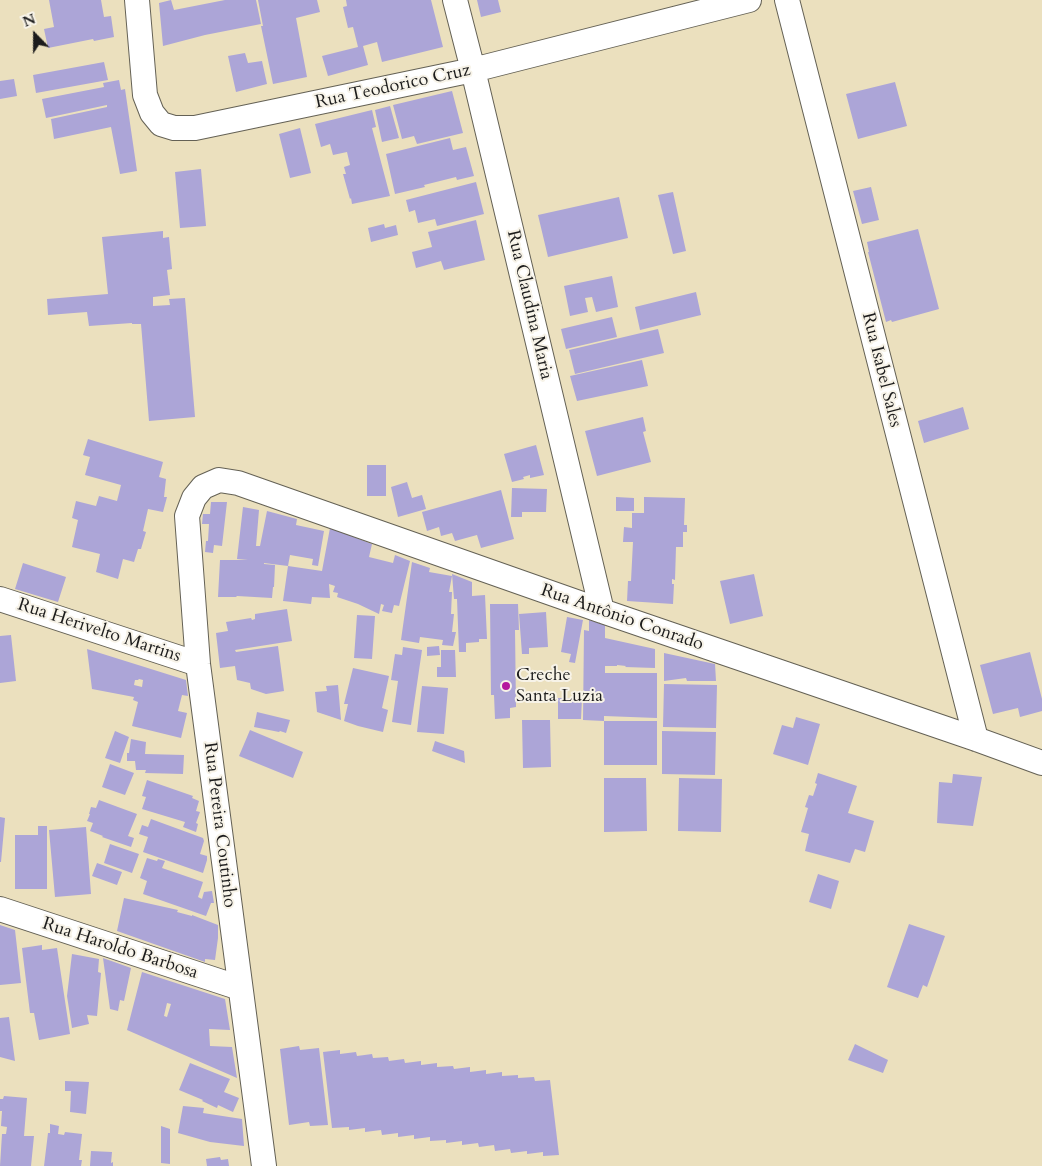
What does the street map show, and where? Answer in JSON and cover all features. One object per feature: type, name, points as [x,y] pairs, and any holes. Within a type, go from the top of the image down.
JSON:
[{"type":"street","name":"Rua Teodorico Cruz","points":[[137,0],[145,95],[152,113],[161,124],[174,128],[195,128],[473,70],[749,0]]},
{"type":"street","name":"Rua Claudina Maria","points":[[455,0],[602,611]]},
{"type":"street","name":"Rua Isabel Sales","points":[[787,0],[976,739]]},
{"type":"street","name":"Rua Antônio Conrado","points":[[203,487],[219,480],[238,483],[1042,763]]},
{"type":"street","name":"Rua Pereira Coutinho","points":[[203,487],[194,498],[187,516],[198,664],[264,1166]]},
{"type":"street","name":"Rua Herivelto Martins","points":[[0,599],[198,664]]},
{"type":"street","name":"Rua Haroldo Barbosa","points":[[0,909],[240,988]]},
{"type":"building","points":[[49,0],[101,0],[104,17],[111,16],[114,37],[48,48],[44,29],[54,27]]},
{"type":"building","points":[[171,0],[174,10],[225,0],[256,0],[261,24],[205,35],[163,46],[159,3]]},
{"type":"building","points":[[258,0],[317,0],[320,12],[296,18],[307,77],[273,84],[261,26],[263,26]]},
{"type":"building","points":[[346,0],[431,0],[443,47],[382,62],[377,42],[363,46],[368,65],[328,76],[322,56],[358,47],[353,27],[348,28],[343,7],[347,6]]},
{"type":"building","points":[[477,0],[498,0],[501,12],[481,17]]},
{"type":"building","points":[[245,53],[248,63],[262,61],[267,84],[236,92],[228,56]]},
{"type":"building","points":[[104,62],[108,80],[36,93],[33,75]]},
{"type":"building","points":[[14,79],[17,96],[0,99],[0,81]]},
{"type":"building","points":[[119,80],[121,90],[125,89],[137,171],[120,174],[111,127],[54,139],[51,119],[107,107],[107,105],[46,118],[42,99],[104,87],[103,83]]},
{"type":"building","points":[[895,82],[907,126],[858,139],[846,94]]},
{"type":"building","points":[[452,91],[463,133],[417,144],[414,136],[402,139],[393,105]]},
{"type":"building","points":[[390,106],[399,138],[382,142],[375,110]]},
{"type":"building","points":[[372,110],[376,127],[372,128],[390,196],[352,204],[343,174],[346,174],[344,167],[350,165],[347,152],[333,155],[330,144],[321,147],[315,124]]},
{"type":"building","points":[[300,128],[311,173],[290,178],[279,134]]},
{"type":"building","points":[[450,138],[453,150],[466,147],[474,176],[457,180],[456,177],[395,194],[386,154]]},
{"type":"building","points":[[201,169],[206,226],[180,228],[175,172]]},
{"type":"building","points":[[476,182],[484,214],[437,226],[435,219],[418,223],[415,210],[409,212],[406,200]]},
{"type":"building","points":[[871,187],[879,220],[862,224],[853,191]]},
{"type":"building","points":[[673,192],[686,251],[673,254],[658,195]]},
{"type":"building","points":[[619,197],[628,238],[548,257],[538,215]]},
{"type":"building","points":[[476,220],[485,260],[444,270],[441,261],[416,268],[412,252],[432,247],[428,232]]},
{"type":"building","points":[[384,224],[385,228],[396,225],[398,235],[371,242],[368,228]]},
{"type":"building","points":[[918,229],[939,309],[886,322],[867,242]]},
{"type":"building","points":[[163,231],[163,238],[169,237],[172,269],[167,270],[170,295],[153,297],[153,306],[170,305],[169,299],[185,298],[195,417],[149,421],[141,324],[89,326],[87,312],[48,315],[47,299],[108,294],[102,237]]},
{"type":"building","points":[[612,276],[618,307],[596,312],[592,297],[585,298],[588,312],[570,316],[564,286]]},
{"type":"building","points":[[696,292],[701,315],[640,330],[635,307]]},
{"type":"building","points":[[612,317],[617,337],[566,349],[561,329]]},
{"type":"building","points":[[658,329],[664,353],[575,374],[569,350]]},
{"type":"building","points":[[642,360],[648,386],[577,401],[570,376]]},
{"type":"building","points":[[963,407],[969,429],[924,443],[918,421]]},
{"type":"building","points":[[643,417],[646,431],[643,432],[651,462],[597,476],[585,431]]},
{"type":"building","points":[[88,439],[163,462],[159,477],[166,479],[164,497],[167,497],[163,512],[148,509],[143,531],[146,532],[141,549],[138,549],[134,562],[123,559],[118,579],[96,572],[100,554],[72,547],[78,520],[72,518],[76,501],[96,506],[99,496],[117,501],[121,485],[85,475],[90,457],[83,455]]},
{"type":"building","points":[[536,445],[544,475],[530,478],[530,475],[523,477],[524,479],[512,482],[504,454]]},
{"type":"building","points":[[367,465],[386,465],[386,496],[367,496]]},
{"type":"building","points":[[407,482],[412,498],[422,495],[426,509],[398,517],[391,487]]},
{"type":"building","points":[[512,488],[547,489],[546,512],[522,512],[522,517],[511,517]]},
{"type":"building","points":[[501,490],[514,539],[481,548],[477,535],[455,541],[452,533],[441,536],[439,527],[427,531],[422,512]]},
{"type":"building","points":[[616,497],[634,498],[634,511],[616,511]]},
{"type":"building","points":[[644,497],[685,498],[684,525],[687,525],[687,532],[683,532],[683,547],[676,547],[675,580],[672,579],[672,584],[674,584],[673,604],[627,601],[628,581],[631,581],[633,542],[623,542],[624,527],[632,528],[632,513],[644,513]]},
{"type":"building","points":[[211,502],[227,502],[222,546],[214,545],[213,553],[205,552],[209,524],[202,524],[203,514],[210,514]]},
{"type":"building","points":[[243,507],[259,510],[256,546],[260,546],[267,511],[297,519],[296,525],[324,531],[318,566],[312,565],[313,559],[290,555],[288,566],[264,563],[275,565],[272,598],[218,597],[220,560],[248,560],[237,559]]},
{"type":"building","points":[[330,528],[372,544],[369,557],[393,563],[395,555],[410,561],[399,606],[394,605],[392,613],[382,611],[384,605],[381,604],[379,614],[337,597],[338,593],[333,592],[335,586],[329,584],[330,598],[312,597],[311,604],[283,601],[288,566],[322,571]]},
{"type":"building","points":[[412,562],[430,568],[429,572],[452,576],[449,592],[452,592],[451,614],[454,614],[452,632],[456,632],[453,646],[442,645],[443,640],[420,637],[419,643],[401,640]]},
{"type":"building","points":[[23,563],[66,577],[58,602],[15,589]]},
{"type":"building","points":[[452,574],[472,582],[472,596],[485,595],[487,639],[466,643],[466,652],[459,652],[457,599],[454,599]]},
{"type":"building","points":[[754,574],[763,616],[730,624],[720,581]]},
{"type":"building","points":[[490,604],[518,604],[519,630],[515,630],[516,707],[510,708],[510,718],[495,719],[494,695],[491,695]]},
{"type":"building","points":[[287,609],[292,641],[235,650],[236,652],[278,646],[284,691],[266,694],[251,689],[250,683],[237,680],[235,666],[220,668],[216,633],[228,631],[226,622],[251,618],[252,620],[255,619],[255,614]]},
{"type":"building","points":[[546,612],[548,647],[529,648],[529,654],[522,654],[519,614]]},
{"type":"building","points":[[357,615],[375,616],[372,659],[354,658]]},
{"type":"building","points":[[567,617],[583,620],[575,663],[569,662],[571,654],[561,652]]},
{"type":"building","points":[[589,620],[605,625],[605,638],[655,649],[655,668],[605,666],[605,673],[657,673],[657,718],[604,716],[604,721],[583,720],[584,630],[589,631]]},
{"type":"building","points":[[11,635],[16,681],[0,683],[0,636]]},
{"type":"building","points":[[439,646],[440,655],[427,656],[427,647]]},
{"type":"building","points":[[403,647],[422,650],[411,725],[392,722],[398,681],[391,680],[395,654],[402,655]]},
{"type":"building","points":[[87,649],[186,680],[188,696],[182,695],[178,711],[187,713],[181,738],[132,726],[138,702],[133,700],[134,697],[92,689]],"holes":[[[135,680],[143,680],[142,687],[134,685]]]},
{"type":"building","points":[[441,650],[455,650],[456,677],[437,677],[437,667],[441,667]]},
{"type":"building","points":[[1030,652],[1042,699],[1042,711],[1020,717],[1018,708],[993,714],[980,665]]},
{"type":"building","points":[[664,653],[715,664],[716,681],[687,681],[686,678],[664,681]]},
{"type":"building","points":[[353,668],[389,676],[382,708],[388,710],[383,732],[344,721],[348,704],[344,704]]},
{"type":"building","points":[[664,684],[717,685],[716,728],[663,727]]},
{"type":"building","points":[[338,685],[341,720],[317,712],[315,692],[327,691],[326,686]]},
{"type":"building","points":[[422,686],[448,688],[444,734],[417,732]]},
{"type":"building","points":[[558,698],[582,698],[581,719],[558,719]]},
{"type":"building","points":[[257,712],[290,720],[286,733],[254,727]]},
{"type":"building","points":[[796,717],[820,724],[808,765],[773,754],[782,725],[793,728]]},
{"type":"building","points":[[522,720],[550,720],[551,767],[523,768]]},
{"type":"building","points":[[604,721],[657,721],[657,765],[604,765]]},
{"type":"building","points":[[250,730],[303,752],[293,778],[239,756]]},
{"type":"building","points":[[115,731],[129,737],[120,763],[105,758]]},
{"type":"building","points":[[662,731],[716,732],[715,775],[662,774]]},
{"type":"building","points":[[131,739],[146,742],[145,754],[184,755],[183,774],[145,773],[146,770],[136,770],[135,761],[127,761]]},
{"type":"building","points":[[435,741],[464,751],[465,763],[432,751]]},
{"type":"building","points":[[110,764],[134,773],[125,795],[102,787]]},
{"type":"building","points":[[818,773],[857,786],[848,813],[874,821],[865,852],[855,849],[850,863],[805,851],[809,834],[801,832],[808,808],[805,807],[809,795],[813,796]]},
{"type":"building","points":[[953,774],[982,777],[973,826],[937,823],[939,782],[952,783]]},
{"type":"building","points":[[604,778],[646,778],[647,831],[604,832]]},
{"type":"building","points":[[679,778],[722,779],[721,832],[678,831]]},
{"type":"building","points":[[147,780],[193,796],[192,798],[199,801],[196,811],[200,812],[196,823],[198,824],[196,832],[183,827],[185,822],[142,809],[146,797],[142,796]]},
{"type":"building","points":[[99,800],[137,814],[128,836],[134,838],[131,847],[90,831],[93,823],[87,821],[91,807],[96,808]]},
{"type":"building","points":[[0,817],[5,818],[1,862],[0,862]]},
{"type":"building","points":[[151,819],[203,838],[204,841],[200,854],[207,856],[207,860],[203,873],[143,852],[148,837],[139,834],[142,825],[148,827]]},
{"type":"building","points":[[38,826],[47,826],[47,889],[15,889],[15,835],[38,835]]},
{"type":"building","points":[[86,827],[91,894],[55,897],[49,830]]},
{"type":"building","points":[[110,844],[139,854],[132,873],[104,863]]},
{"type":"building","points":[[147,858],[165,861],[162,868],[203,882],[198,897],[202,899],[204,892],[212,891],[214,903],[211,903],[206,916],[143,894],[147,881],[140,878]]},
{"type":"building","points":[[97,863],[122,872],[117,885],[92,876]]},
{"type":"building","points":[[818,874],[839,881],[831,909],[809,902]]},
{"type":"building","points":[[124,898],[178,910],[177,912],[192,915],[218,925],[215,960],[205,959],[205,962],[117,931]]},
{"type":"building","points":[[909,924],[945,936],[927,987],[923,985],[918,998],[887,987]]},
{"type":"building","points":[[0,925],[15,930],[21,983],[0,985]]},
{"type":"building","points":[[42,945],[42,950],[57,948],[70,1034],[39,1040],[34,1013],[30,1013],[22,948]]},
{"type":"building","points":[[72,954],[99,959],[98,972],[101,973],[97,1016],[87,1015],[89,1024],[72,1028],[67,996]]},
{"type":"building","points":[[103,958],[131,968],[124,1001],[120,1000],[118,1011],[110,1009]]},
{"type":"building","points":[[142,972],[225,999],[230,1030],[209,1029],[210,1046],[232,1047],[237,1078],[127,1030]],"holes":[[[167,1003],[171,1004],[167,1017],[164,1016]]]},
{"type":"building","points":[[9,1017],[15,1061],[0,1057],[0,1018]]},
{"type":"building","points":[[855,1044],[888,1060],[883,1073],[848,1060]]},
{"type":"building","points":[[299,1046],[300,1050],[319,1048],[328,1125],[310,1126],[309,1122],[289,1125],[280,1049]]},
{"type":"building","points":[[340,1050],[340,1054],[356,1052],[357,1056],[372,1054],[373,1058],[388,1057],[389,1061],[404,1059],[405,1063],[421,1061],[421,1065],[437,1063],[437,1067],[453,1066],[454,1069],[470,1067],[470,1072],[486,1070],[486,1074],[502,1072],[502,1076],[518,1075],[518,1078],[534,1077],[535,1081],[550,1080],[559,1155],[543,1156],[543,1152],[527,1154],[527,1151],[511,1153],[510,1149],[495,1151],[494,1145],[479,1147],[478,1143],[462,1145],[462,1141],[446,1143],[446,1140],[430,1141],[430,1137],[414,1139],[414,1135],[398,1137],[398,1133],[382,1135],[381,1130],[365,1132],[365,1128],[349,1130],[349,1127],[332,1128],[323,1052]]},
{"type":"building","points":[[190,1063],[230,1079],[224,1092],[239,1098],[233,1112],[218,1105],[217,1108],[179,1090]]},
{"type":"building","points":[[65,1081],[89,1082],[86,1114],[70,1112],[71,1091],[65,1091]]},
{"type":"building","points":[[4,1096],[27,1098],[24,1136],[34,1136],[31,1166],[0,1166],[2,1134],[6,1134],[7,1127],[1,1126],[2,1111],[0,1111],[0,1099],[3,1099]]},
{"type":"building","points":[[183,1106],[204,1108],[203,1113],[242,1119],[244,1146],[210,1142],[178,1133]]},
{"type":"building","points":[[50,1124],[59,1126],[58,1134],[64,1135],[65,1132],[82,1134],[79,1160],[82,1160],[81,1166],[44,1166]]},
{"type":"building","points":[[161,1126],[170,1129],[170,1164],[161,1163]]},
{"type":"building","points":[[91,1151],[112,1152],[111,1163],[113,1162],[113,1166],[90,1166]]},
{"type":"building","points":[[220,1157],[221,1160],[228,1159],[229,1166],[207,1166],[206,1159]]},
{"type":"place","name":"Creche Santa Luzia","points":[[506,686]]}]
